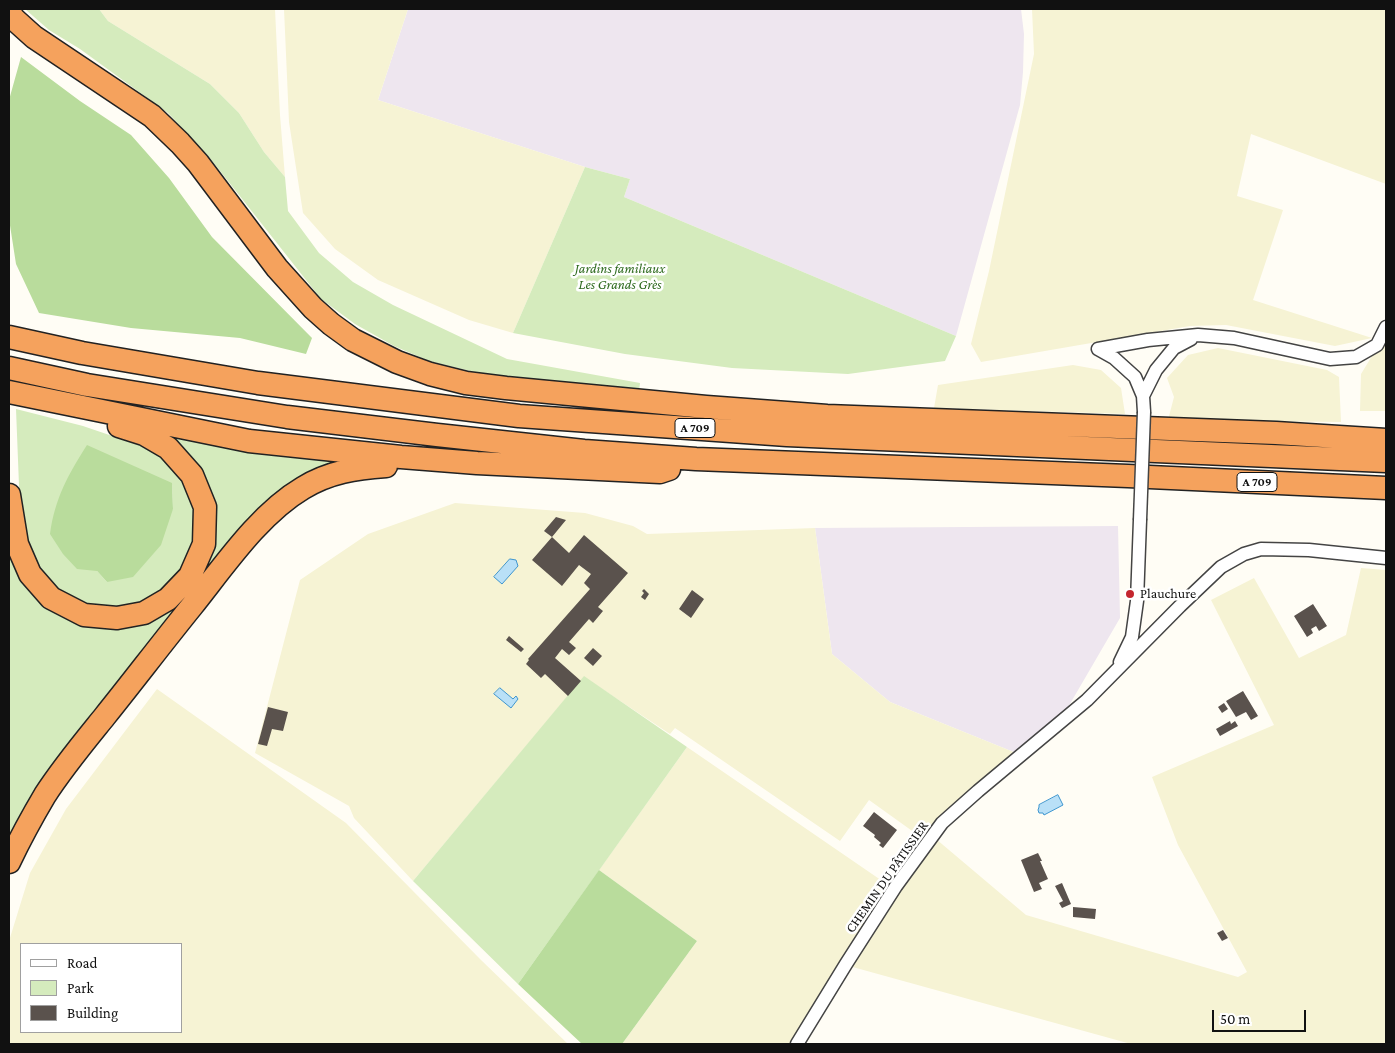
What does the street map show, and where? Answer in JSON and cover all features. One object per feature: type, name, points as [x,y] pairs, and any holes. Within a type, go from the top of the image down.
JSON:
[{"type":"highway","points":[[9,12],[34,37],[152,116],[180,143],[198,163],[277,268],[313,308],[331,324],[353,340],[370,349],[397,362],[430,374],[466,383],[506,388],[706,407],[827,416],[1276,433],[1386,440]]},
{"type":"highway","name":"A 709","points":[[9,337],[82,353],[258,383],[519,416],[787,435],[1386,460]]},
{"type":"highway","name":"A 709","points":[[9,368],[87,385],[288,417],[584,451],[696,460],[1128,476],[1386,488]]},
{"type":"highway","points":[[9,392],[249,440],[370,454],[660,472],[696,460]]},
{"type":"highway","points":[[9,495],[17,544],[30,574],[51,598],[84,615],[117,618],[144,613],[168,599],[190,576],[204,544],[205,507],[192,475],[168,448],[144,434],[74,414],[56,402]]},
{"type":"highway","points":[[9,862],[45,795],[63,769],[247,538],[287,499],[310,484],[340,471],[400,466],[451,468],[477,462]]},
{"type":"street","points":[[1116,670],[1132,637],[1137,600],[1144,412],[1143,396],[1135,377],[1114,358],[1098,349],[1148,340],[1198,335],[1234,338],[1330,359],[1356,357],[1377,345],[1386,327]]},
{"type":"street","points":[[1143,396],[1156,370],[1174,348],[1198,335]]},
{"type":"street","name":"CHEMIN DU PÂTISSIER","points":[[797,1044],[896,886],[942,823],[978,790],[1087,700],[1221,567],[1244,554],[1261,549],[1309,550],[1386,558]]},
{"type":"shaded area","points":[[99,9],[275,9],[285,177],[264,152],[239,113],[210,84],[108,21]]},
{"type":"shaded area","points":[[284,9],[408,9],[378,100],[585,167],[513,333],[469,320],[378,280],[335,249],[303,213],[289,122]]},
{"type":"shaded area","points":[[408,9],[1021,9],[1024,34],[1020,105],[956,336],[624,197],[630,179],[585,167],[378,100]]},
{"type":"shaded area","points":[[1032,9],[1386,9],[1386,184],[1251,134],[1237,196],[1283,210],[1253,300],[1372,338],[1335,346],[1226,325],[1190,326],[981,362],[971,344],[989,271],[1034,54]]},
{"type":"shaded area","points":[[1386,333],[1386,411],[1360,411],[1361,374]]},
{"type":"shaded area","points":[[1218,348],[1327,370],[1339,377],[1341,422],[1168,420],[1174,397],[1167,378],[1188,355]]},
{"type":"shaded area","points":[[1073,365],[1101,370],[1121,388],[1125,414],[934,408],[938,385]]},
{"type":"shaded area","points":[[455,503],[585,513],[633,526],[647,534],[815,528],[832,654],[890,702],[1016,753],[968,792],[922,838],[869,800],[840,841],[675,728],[670,734],[584,677],[413,881],[354,818],[349,806],[255,753],[300,580],[368,534]]},
{"type":"shaded area","points":[[1118,526],[1120,618],[1067,709],[1016,753],[890,702],[832,654],[815,528]]},
{"type":"shaded area","points":[[1361,568],[1386,570],[1386,1044],[1131,1044],[849,966],[936,839],[1026,915],[1238,977],[1247,972],[1178,845],[1152,777],[1274,725],[1211,600],[1254,578],[1299,658],[1346,635]]},
{"type":"shaded area","points":[[157,689],[346,823],[481,960],[568,1044],[9,1044],[9,941],[30,873],[66,809]]},
{"type":"shaded area","points":[[687,747],[891,887],[830,978],[790,1044],[622,1044],[697,941],[599,870]]},
{"type":"green space","points":[[25,9],[99,9],[108,21],[210,84],[239,113],[264,152],[285,177],[288,211],[319,253],[353,282],[393,305],[507,359],[640,383],[639,391],[499,378],[429,361],[394,346],[355,324],[321,299],[209,157],[168,113],[80,49],[49,30]]},
{"type":"green space","points":[[21,57],[80,101],[131,135],[169,178],[212,237],[312,338],[306,354],[240,338],[131,328],[39,313],[16,264],[9,219],[9,100]]},
{"type":"green space","name":"Jardins familiaux Les Grands Grès","points":[[585,167],[630,179],[624,197],[956,336],[945,361],[848,374],[732,368],[625,354],[513,333]]},
{"type":"green space","points":[[16,409],[83,426],[145,445],[175,468],[187,487],[194,515],[196,541],[177,575],[150,600],[129,607],[109,608],[93,606],[75,599],[57,588],[41,574],[30,548],[20,511]],"holes":[[[134,467],[172,484],[173,509],[107,582],[97,571]]]},
{"type":"green space","points":[[171,436],[339,463],[311,473],[9,854],[10,548],[32,586],[138,621],[209,551]]},
{"type":"green space","points":[[87,445],[172,483],[173,509],[161,545],[133,577],[107,582],[97,571],[77,569],[63,554],[50,534],[55,509],[63,487]]},
{"type":"green space","points":[[584,676],[687,747],[518,984],[413,881]]},
{"type":"green space","points":[[599,870],[697,941],[622,1044],[582,1044],[518,984]]},
{"type":"water","points":[[510,559],[516,560],[518,566],[502,584],[494,577]]},
{"type":"water","points":[[500,688],[513,699],[516,696],[518,699],[511,708],[494,694]]},
{"type":"water","points":[[1058,795],[1063,805],[1044,815],[1039,813],[1039,805]]},
{"type":"building","points":[[556,517],[566,520],[552,537],[544,531]]},
{"type":"building","points":[[584,535],[628,573],[598,607],[603,611],[593,623],[589,619],[569,642],[576,648],[569,655],[562,649],[555,658],[581,681],[568,696],[545,674],[541,678],[526,664],[528,659],[590,589],[584,583],[591,574],[579,565],[562,586],[532,560],[552,537],[569,553]]},
{"type":"building","points":[[644,589],[649,594],[645,600],[641,597]]},
{"type":"building","points":[[692,590],[704,599],[691,618],[679,609]]},
{"type":"building","points":[[1313,604],[1327,626],[1319,631],[1316,626],[1311,629],[1313,633],[1307,637],[1294,616]]},
{"type":"building","points":[[509,636],[524,649],[521,652],[506,640]]},
{"type":"building","points":[[593,648],[602,656],[593,666],[584,658]]},
{"type":"building","points":[[1243,691],[1258,716],[1251,720],[1246,712],[1236,717],[1226,701]]},
{"type":"building","points":[[1224,703],[1228,709],[1222,713],[1218,707]]},
{"type":"building","points":[[268,707],[288,712],[283,731],[272,729],[267,746],[258,744]]},
{"type":"building","points":[[1230,721],[1231,724],[1235,721],[1238,726],[1220,736],[1216,729]]},
{"type":"building","points":[[874,812],[897,830],[883,848],[879,845],[881,843],[874,837],[875,835],[863,826]]},
{"type":"building","points":[[1038,853],[1048,879],[1039,883],[1042,889],[1034,892],[1021,860]]},
{"type":"building","points":[[1062,883],[1071,904],[1062,908],[1059,903],[1063,901],[1055,886]]},
{"type":"building","points":[[1073,907],[1096,909],[1095,919],[1073,917]]},
{"type":"building","points":[[1223,930],[1228,938],[1222,941],[1217,933]]},
{"type":"place","name":"Plauchure","points":[[1130,594]]}]
